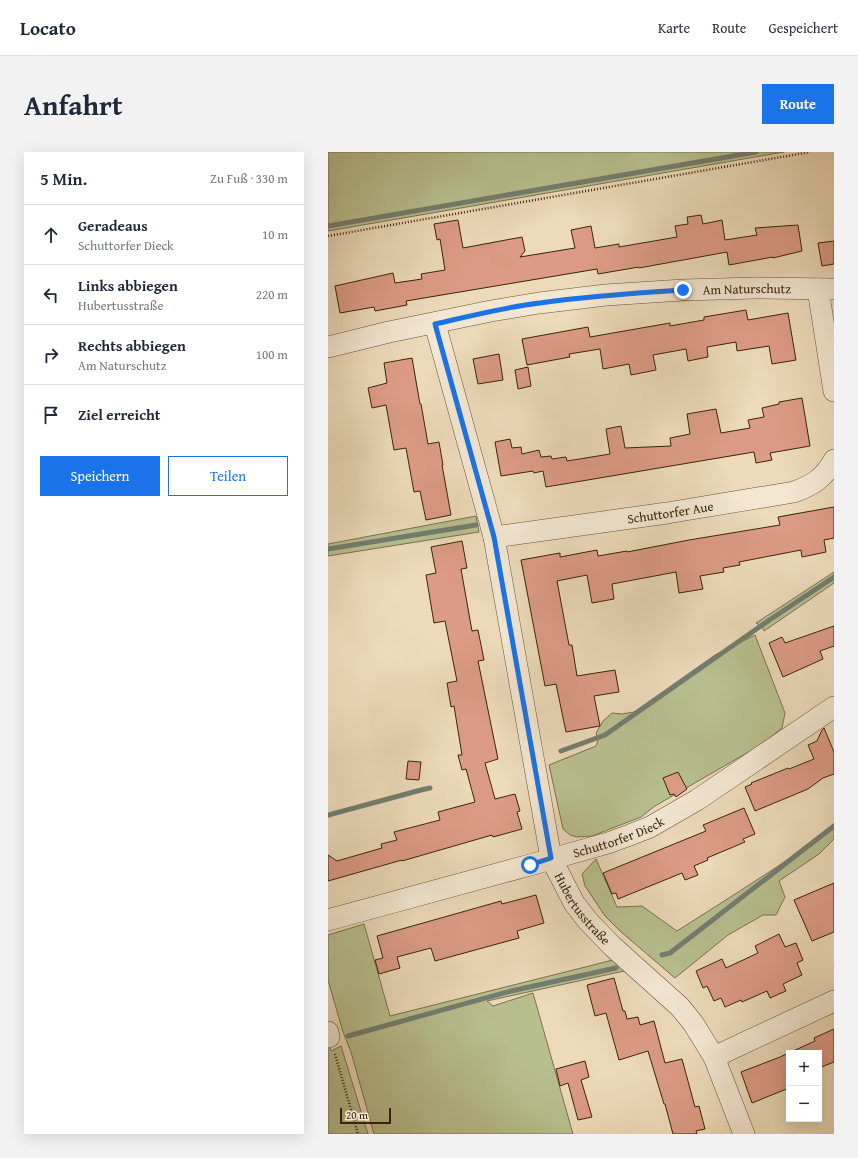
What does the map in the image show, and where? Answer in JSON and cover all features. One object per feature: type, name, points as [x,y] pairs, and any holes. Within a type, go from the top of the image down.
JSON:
[{"type":"street","name":"Am Naturschutz","points":[[328,347],[389,332],[539,303],[606,295],[683,290],[756,288],[826,289]]},
{"type":"street","points":[[826,289],[834,391]]},
{"type":"street","name":"Hubertusstraße","points":[[435,324],[494,537],[551,858],[574,903],[588,921],[612,946],[680,1007],[693,1024],[714,1057],[744,1134]]},
{"type":"street","name":"Schuttorfer Aue","points":[[494,537],[667,513],[794,492],[811,485],[830,468],[834,460]]},
{"type":"street","name":"Schuttorfer Dieck","points":[[328,920],[530,865],[630,835],[650,827],[697,800],[834,707]]},
{"type":"street","points":[[714,1057],[834,1001]]},
{"type":"path","points":[[328,236],[810,152]]},
{"type":"path","points":[[329,1035],[358,1134]]},
{"type":"green space","points":[[328,152],[784,152],[328,231]]},
{"type":"green space","points":[[476,516],[479,532],[328,556],[328,544]]},
{"type":"green space","points":[[834,572],[834,583],[764,631],[762,627],[756,623]]},
{"type":"green space","points":[[755,635],[785,713],[782,728],[764,743],[655,806],[641,817],[592,836],[577,837],[570,835],[563,829],[549,765],[596,746],[598,740],[596,733],[603,721],[612,713],[622,714],[634,712],[715,655]]},
{"type":"green space","points":[[834,824],[834,839],[819,854],[779,881],[785,897],[776,915],[763,915],[728,935],[675,978],[620,931],[605,916],[585,886],[582,874],[596,859],[617,907],[642,906],[677,931],[792,857]]},
{"type":"green space","points":[[364,924],[390,1016],[613,960],[624,971],[487,1001],[493,1006],[533,993],[573,1134],[374,1134],[351,1052],[343,1032],[328,980],[328,935]]},
{"type":"green space","points":[[328,1042],[331,1051],[341,1046],[368,1134],[328,1134]]},
{"type":"building","points":[[701,215],[703,224],[722,220],[725,240],[757,235],[755,228],[798,225],[802,251],[773,258],[729,265],[727,252],[598,274],[597,269],[406,301],[407,305],[375,311],[374,307],[340,313],[335,286],[393,273],[395,283],[422,279],[421,274],[445,270],[440,239],[437,240],[434,224],[458,220],[463,248],[522,237],[525,251],[520,257],[575,248],[571,230],[591,226],[595,248],[619,244],[619,247],[677,237],[675,226],[688,224],[687,217]]},
{"type":"building","points":[[834,241],[834,264],[822,266],[818,243]]},
{"type":"building","points":[[746,310],[748,320],[788,313],[796,360],[772,364],[769,346],[737,351],[736,342],[707,347],[708,357],[688,361],[686,349],[653,355],[656,370],[631,375],[629,364],[603,369],[600,349],[569,354],[570,357],[527,365],[522,339],[588,327],[590,337],[670,323],[670,326],[704,320],[704,317]]},
{"type":"building","points":[[499,354],[503,380],[478,384],[473,359]]},
{"type":"building","points":[[412,358],[428,444],[439,442],[451,515],[426,520],[420,491],[414,492],[406,448],[394,450],[386,405],[372,408],[368,388],[387,383],[384,363]]},
{"type":"building","points":[[528,367],[531,386],[518,389],[515,370]]},
{"type":"building","points":[[802,398],[810,446],[770,453],[772,460],[756,463],[754,452],[546,487],[543,471],[501,476],[495,442],[510,439],[512,448],[521,447],[522,454],[539,450],[541,457],[551,456],[552,459],[566,457],[567,461],[610,454],[606,429],[621,426],[625,448],[671,446],[670,438],[690,434],[687,414],[716,409],[721,433],[750,428],[748,420],[764,417],[762,408],[779,404],[779,402]]},
{"type":"building","points":[[834,507],[834,538],[824,540],[826,552],[802,557],[801,550],[739,562],[740,565],[723,568],[724,572],[700,576],[703,589],[679,593],[676,572],[612,584],[614,599],[592,603],[587,575],[557,581],[569,645],[572,645],[577,676],[615,670],[619,692],[594,696],[600,726],[566,732],[556,684],[545,686],[521,560],[560,553],[560,557],[597,550],[598,556],[627,552],[780,525],[778,517]]},
{"type":"building","points":[[462,541],[467,568],[461,569],[472,631],[478,630],[484,660],[478,661],[498,759],[485,763],[495,799],[515,794],[520,811],[517,812],[522,829],[493,837],[492,835],[328,881],[328,855],[337,861],[382,848],[381,844],[397,840],[394,832],[440,820],[438,812],[475,802],[466,769],[462,770],[458,755],[462,755],[454,706],[451,707],[447,683],[457,681],[445,621],[434,623],[426,575],[436,573],[431,547]]},
{"type":"building","points":[[834,626],[834,646],[820,651],[823,659],[783,677],[769,643],[782,637],[785,643]]},
{"type":"building","points":[[824,728],[834,752],[834,774],[823,778],[808,789],[755,811],[745,787],[752,784],[751,783],[814,759],[808,745],[817,741]]},
{"type":"building","points":[[408,761],[421,762],[419,780],[406,779]]},
{"type":"building","points":[[678,772],[687,789],[676,797],[674,794],[670,795],[663,778]]},
{"type":"building","points":[[744,808],[755,834],[743,839],[745,842],[707,858],[708,860],[694,866],[698,875],[685,880],[682,873],[618,899],[616,893],[612,894],[603,873],[706,831],[703,825]]},
{"type":"building","points":[[834,883],[834,932],[812,941],[794,900]]},
{"type":"building","points":[[536,895],[544,923],[517,931],[519,938],[435,961],[431,948],[397,957],[400,968],[379,974],[375,960],[383,958],[377,936],[501,901],[502,904]]},
{"type":"building","points":[[779,934],[785,947],[796,943],[803,960],[797,963],[802,975],[783,984],[786,991],[770,998],[767,991],[742,1002],[741,1000],[725,1007],[721,998],[714,1001],[707,986],[703,988],[696,971],[722,959],[726,968],[758,953],[755,946]]},
{"type":"building","points":[[614,978],[623,1011],[625,1011],[627,1019],[638,1017],[640,1025],[654,1021],[665,1063],[682,1059],[695,1107],[699,1106],[705,1129],[696,1131],[697,1134],[673,1134],[648,1051],[619,1060],[606,1013],[595,1016],[587,985]]},
{"type":"building","points":[[834,1029],[834,1062],[822,1067],[822,1050],[795,1050],[815,1041],[814,1038]]},
{"type":"building","points":[[786,1054],[786,1089],[752,1103],[741,1072]]},
{"type":"building","points":[[585,1061],[589,1077],[581,1080],[592,1117],[578,1120],[568,1083],[560,1086],[556,1069]]},
{"type":"waterway","points":[[328,226],[756,152]]},
{"type":"waterway","points":[[328,549],[476,525]]},
{"type":"waterway","points":[[561,751],[605,735],[768,621],[834,577]]},
{"type":"waterway","points":[[328,815],[430,788]]},
{"type":"waterway","points":[[662,955],[670,953],[834,826]]},
{"type":"waterway","points":[[348,1036],[511,991],[616,968]]},
{"type":"route","points":[[530,865],[551,858],[494,537],[435,324],[539,303],[606,295],[683,290]]}]
